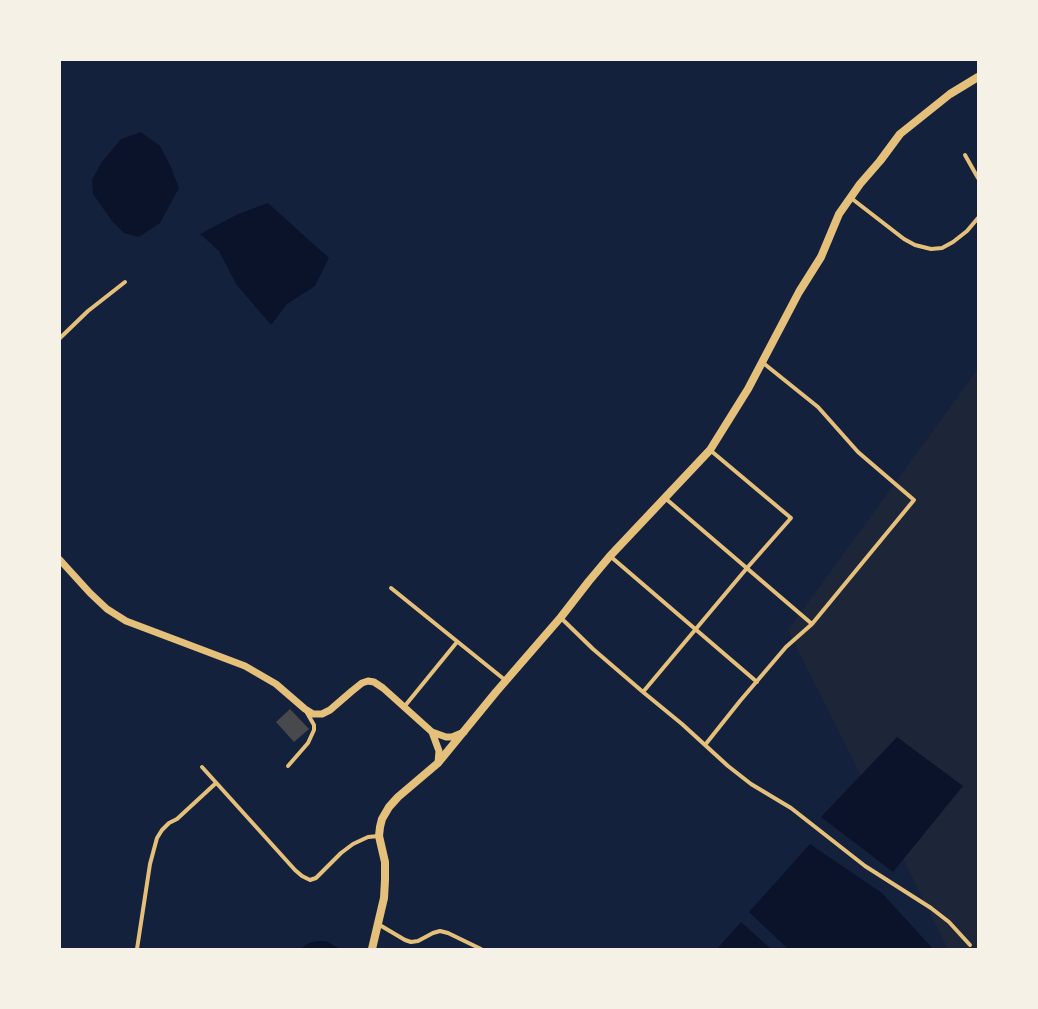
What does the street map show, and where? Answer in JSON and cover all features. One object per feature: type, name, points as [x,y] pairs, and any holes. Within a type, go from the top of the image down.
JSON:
[{"type":"main road","points":[[372,949],[384,898],[385,862],[379,836],[382,819],[389,807],[398,797],[438,763],[505,680],[561,617],[588,581],[710,450],[744,396],[799,292],[821,256],[839,214],[850,198],[900,134],[950,94],[978,77]]},
{"type":"street","points":[[965,155],[978,178]]},
{"type":"street","points":[[850,198],[904,239],[915,245],[931,249],[942,248],[953,242],[967,231],[978,218]]},
{"type":"street","points":[[60,338],[88,311],[125,282]]},
{"type":"street","points":[[705,745],[786,647],[812,624],[914,500],[858,452],[818,407],[762,362]]},
{"type":"street","points":[[643,692],[791,518],[710,450]]},
{"type":"street","points":[[665,498],[812,624]]},
{"type":"street","points":[[610,556],[757,682]]},
{"type":"street","points":[[60,560],[90,593],[107,608],[126,621],[245,666],[276,684],[313,714],[322,714],[330,710],[362,683],[368,681],[374,682],[383,688],[432,732],[438,744],[438,763]]},
{"type":"street","points":[[391,588],[505,680]]},
{"type":"street","points":[[561,617],[593,649],[750,784],[791,808],[865,866],[931,908],[949,922],[970,945]]},
{"type":"street","points":[[404,707],[457,642]]},
{"type":"street","points":[[288,766],[308,743],[314,730],[311,718],[305,709]]},
{"type":"street","points":[[432,732],[446,737],[452,737],[464,732]]},
{"type":"street","points":[[202,767],[294,870],[310,880],[316,878],[341,853],[353,844],[368,837],[379,836]]},
{"type":"street","points":[[137,949],[150,864],[157,838],[169,823],[177,819],[216,783]]},
{"type":"street","points":[[377,924],[411,942],[418,941],[440,931],[448,933],[481,949]]},
{"type":"shaded area","points":[[141,132],[160,146],[171,167],[179,188],[160,223],[139,237],[124,233],[112,221],[93,194],[92,180],[101,163],[121,139]]},
{"type":"shaded area","points":[[268,203],[329,258],[315,286],[287,304],[271,325],[236,284],[219,251],[200,234],[238,214]]},
{"type":"shaded area","points":[[978,369],[978,949],[948,949],[788,630]]},
{"type":"shaded area","points":[[897,737],[963,786],[893,872],[821,817]]},
{"type":"shaded area","points":[[810,844],[882,893],[933,949],[788,949],[749,912]]},
{"type":"shaded area","points":[[741,922],[771,949],[717,949]]},
{"type":"shaded area","points":[[317,941],[326,941],[340,949],[301,949],[307,944]]},
{"type":"building","points":[[290,709],[309,729],[294,742],[276,722]]}]
